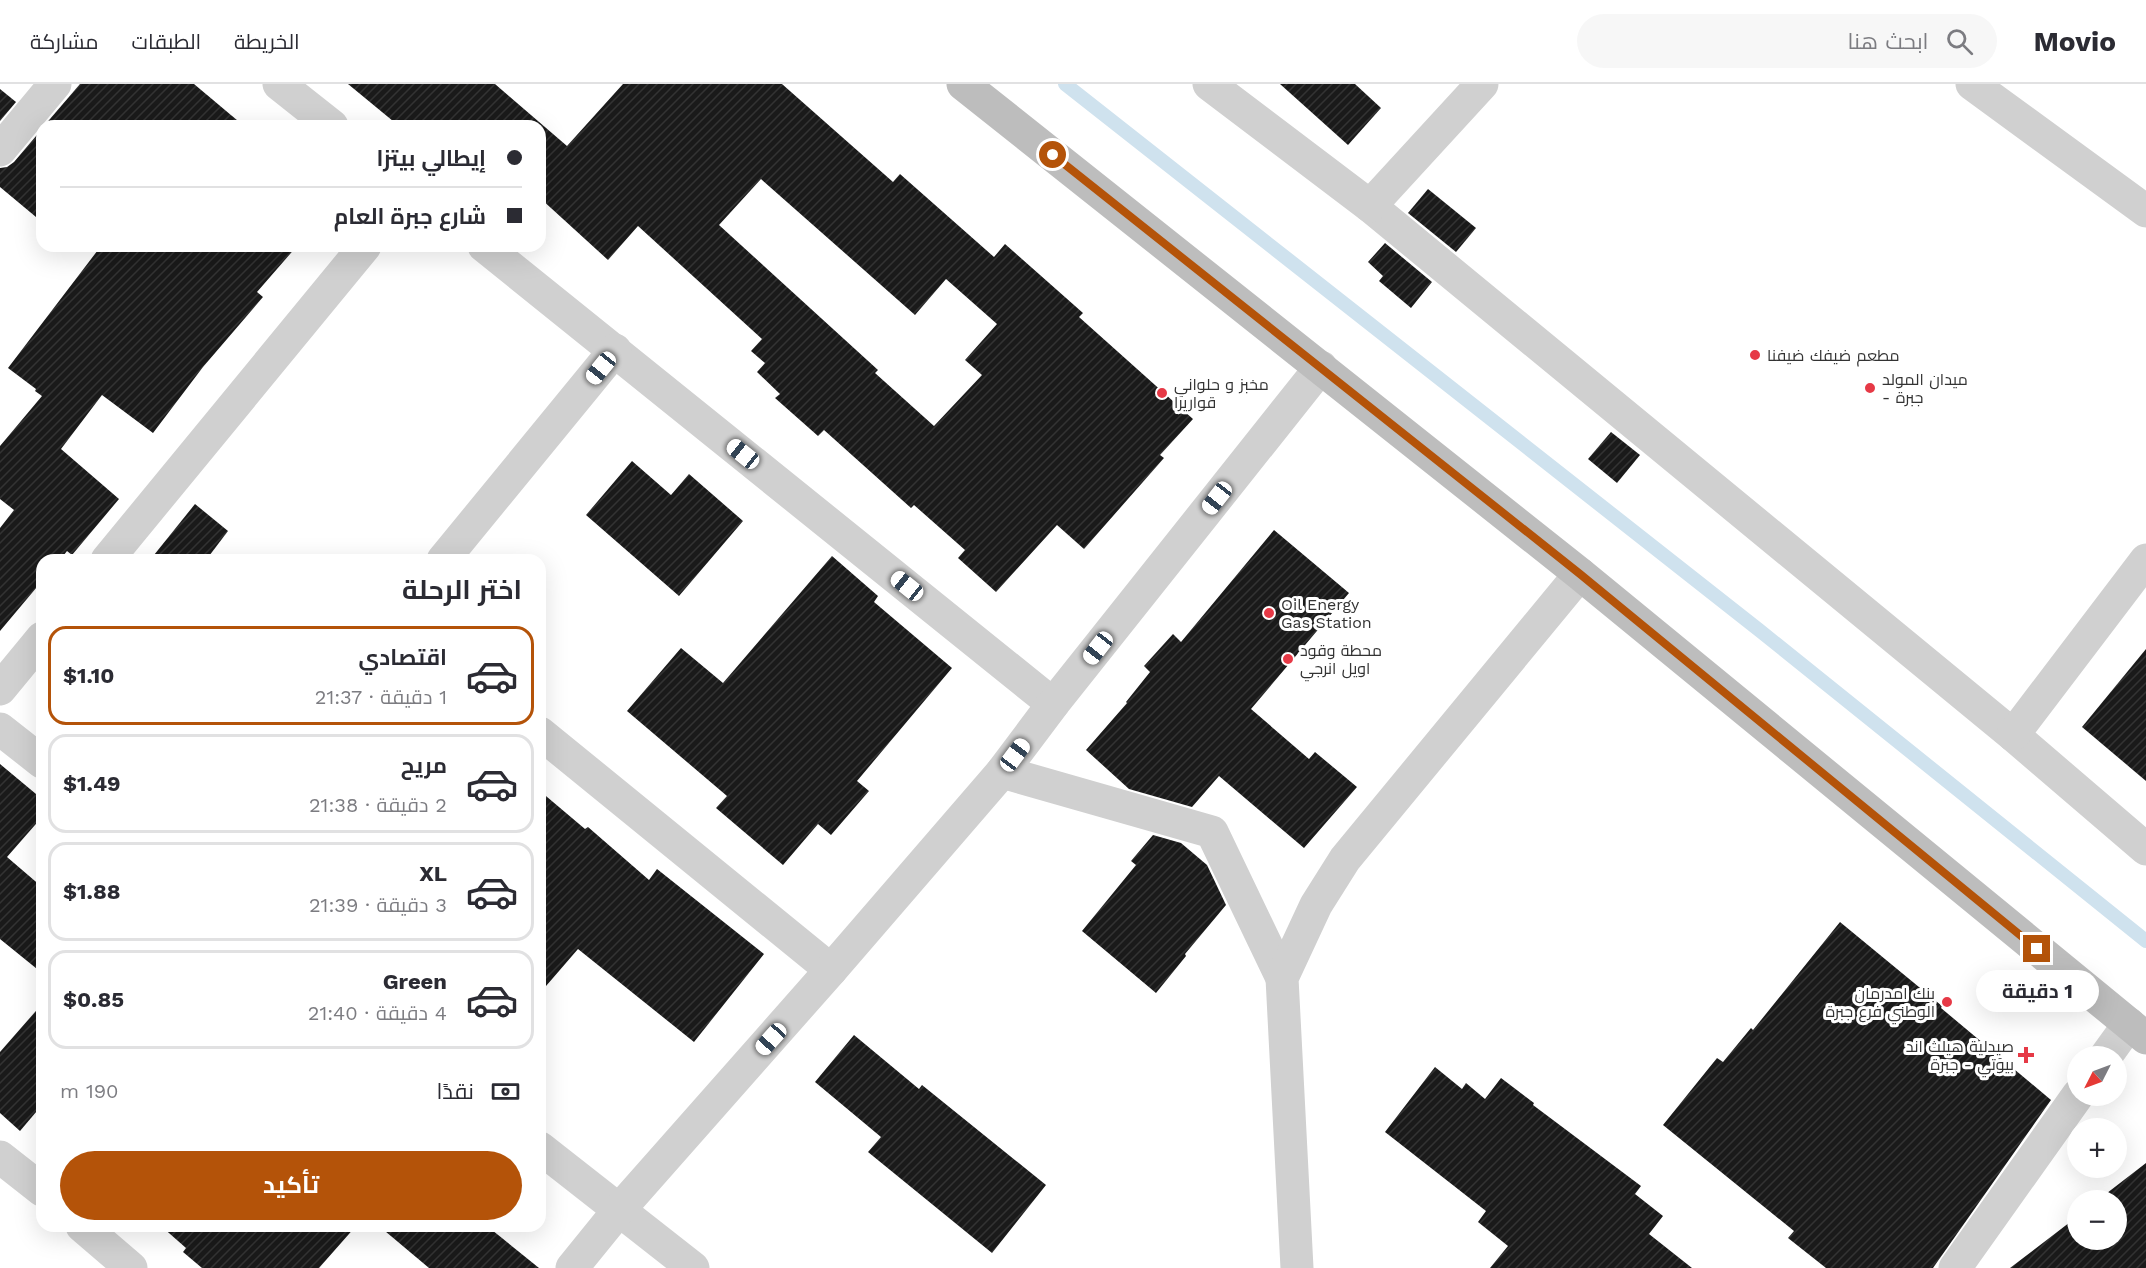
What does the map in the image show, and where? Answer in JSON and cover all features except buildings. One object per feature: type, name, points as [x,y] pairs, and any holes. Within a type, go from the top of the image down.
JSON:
[{"type":"main road","points":[[963,84],[1580,574],[2137,1031]]},
{"type":"street","points":[[0,150],[55,84]]},
{"type":"street","points":[[279,84],[324,120]]},
{"type":"street","points":[[1209,84],[1370,206],[2013,735],[2146,849]]},
{"type":"street","points":[[1370,206],[1482,84]]},
{"type":"street","points":[[1972,84],[2146,211]]},
{"type":"street","points":[[111,554],[360,252]]},
{"type":"street","points":[[492,252],[1053,704]]},
{"type":"street","points":[[448,554],[615,350]]},
{"type":"street","points":[[572,1268],[619,1209],[831,970],[1002,772],[1053,704],[1321,367]]},
{"type":"street","points":[[2013,735],[2146,560]]},
{"type":"street","points":[[1282,978],[1316,905],[1345,859],[1580,574]]},
{"type":"street","points":[[0,689],[36,645]]},
{"type":"street","points":[[0,729],[36,757]]},
{"type":"street","points":[[546,738],[831,970]]},
{"type":"street","points":[[1002,772],[1212,832],[1282,978],[1297,1268]]},
{"type":"street","points":[[2118,1046],[2137,1031]]},
{"type":"street","points":[[1955,1268],[2070,1106]]},
{"type":"street","points":[[546,1153],[693,1268]]},
{"type":"street","points":[[0,1157],[36,1185]]},
{"type":"street","points":[[89,1232],[131,1268]]},
{"type":"waterway","points":[[1065,84],[1759,630],[2146,941]]},
{"type":"place","name":"مطعم ضيفك ضيفنا","points":[[1755,355]]},
{"type":"place","name":"ميدان المولد - جبرة","points":[[1870,388]]},
{"type":"place","name":"مخبز و حلواني قواريرا","points":[[1162,393]]},
{"type":"place","name":"Oil Energy Gas Station","points":[[1269,613]]},
{"type":"place","name":"محطة وقود اويل انرجي","points":[[1288,659]]},
{"type":"place","name":"بنك امدرمان الوطني فرع جبرة","points":[[1947,1002]]},
{"type":"place","name":"صيدلية هيلث اند بيوتي - جبرة","points":[[2026,1055]]},
{"type":"route","points":[[1053,155],[1580,574],[2037,949]]}]
